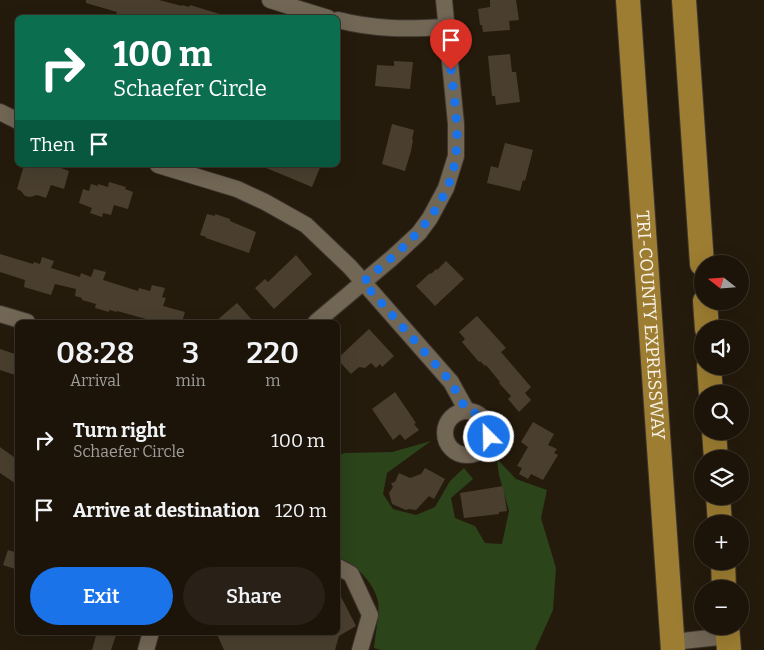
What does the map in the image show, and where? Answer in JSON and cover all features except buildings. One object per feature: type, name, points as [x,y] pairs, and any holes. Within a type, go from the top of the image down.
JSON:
[{"type":"highway","name":"TRI-COUNTY EXPRESSWAY","points":[[628,0],[673,646]]},
{"type":"highway","points":[[684,0],[701,255]]},
{"type":"street","points":[[270,0],[318,15]]},
{"type":"street","points":[[318,320],[392,258],[418,233],[439,204],[452,172],[456,156],[456,124],[444,0]]},
{"type":"street","points":[[340,20],[358,25],[406,30],[447,27]]},
{"type":"street","points":[[0,112],[15,120]]},
{"type":"street","points":[[164,167],[237,190],[265,202],[306,225],[335,251],[451,382],[467,411]]},
{"type":"street","points":[[0,314],[20,320]]},
{"type":"street","points":[[340,568],[351,574],[370,615],[360,650]]},
{"type":"street","points":[[146,650],[150,635]]},
{"type":"street","points":[[673,646],[728,638]]},
{"type":"green space","points":[[431,441],[387,473],[383,494],[393,509],[416,515],[435,507],[450,481],[464,468],[473,479],[451,498],[455,518],[475,526],[485,543],[502,544],[509,511],[499,475],[497,459],[516,479],[547,490],[541,518],[556,568],[553,610],[535,650],[381,650],[374,648],[378,611],[376,594],[363,574],[340,558],[340,455],[344,453],[392,452]]},
{"type":"route","points":[[451,70],[457,140],[456,156],[446,188],[439,204],[418,233],[363,282],[451,382],[467,411],[475,412],[486,422],[489,429],[489,437]]}]
